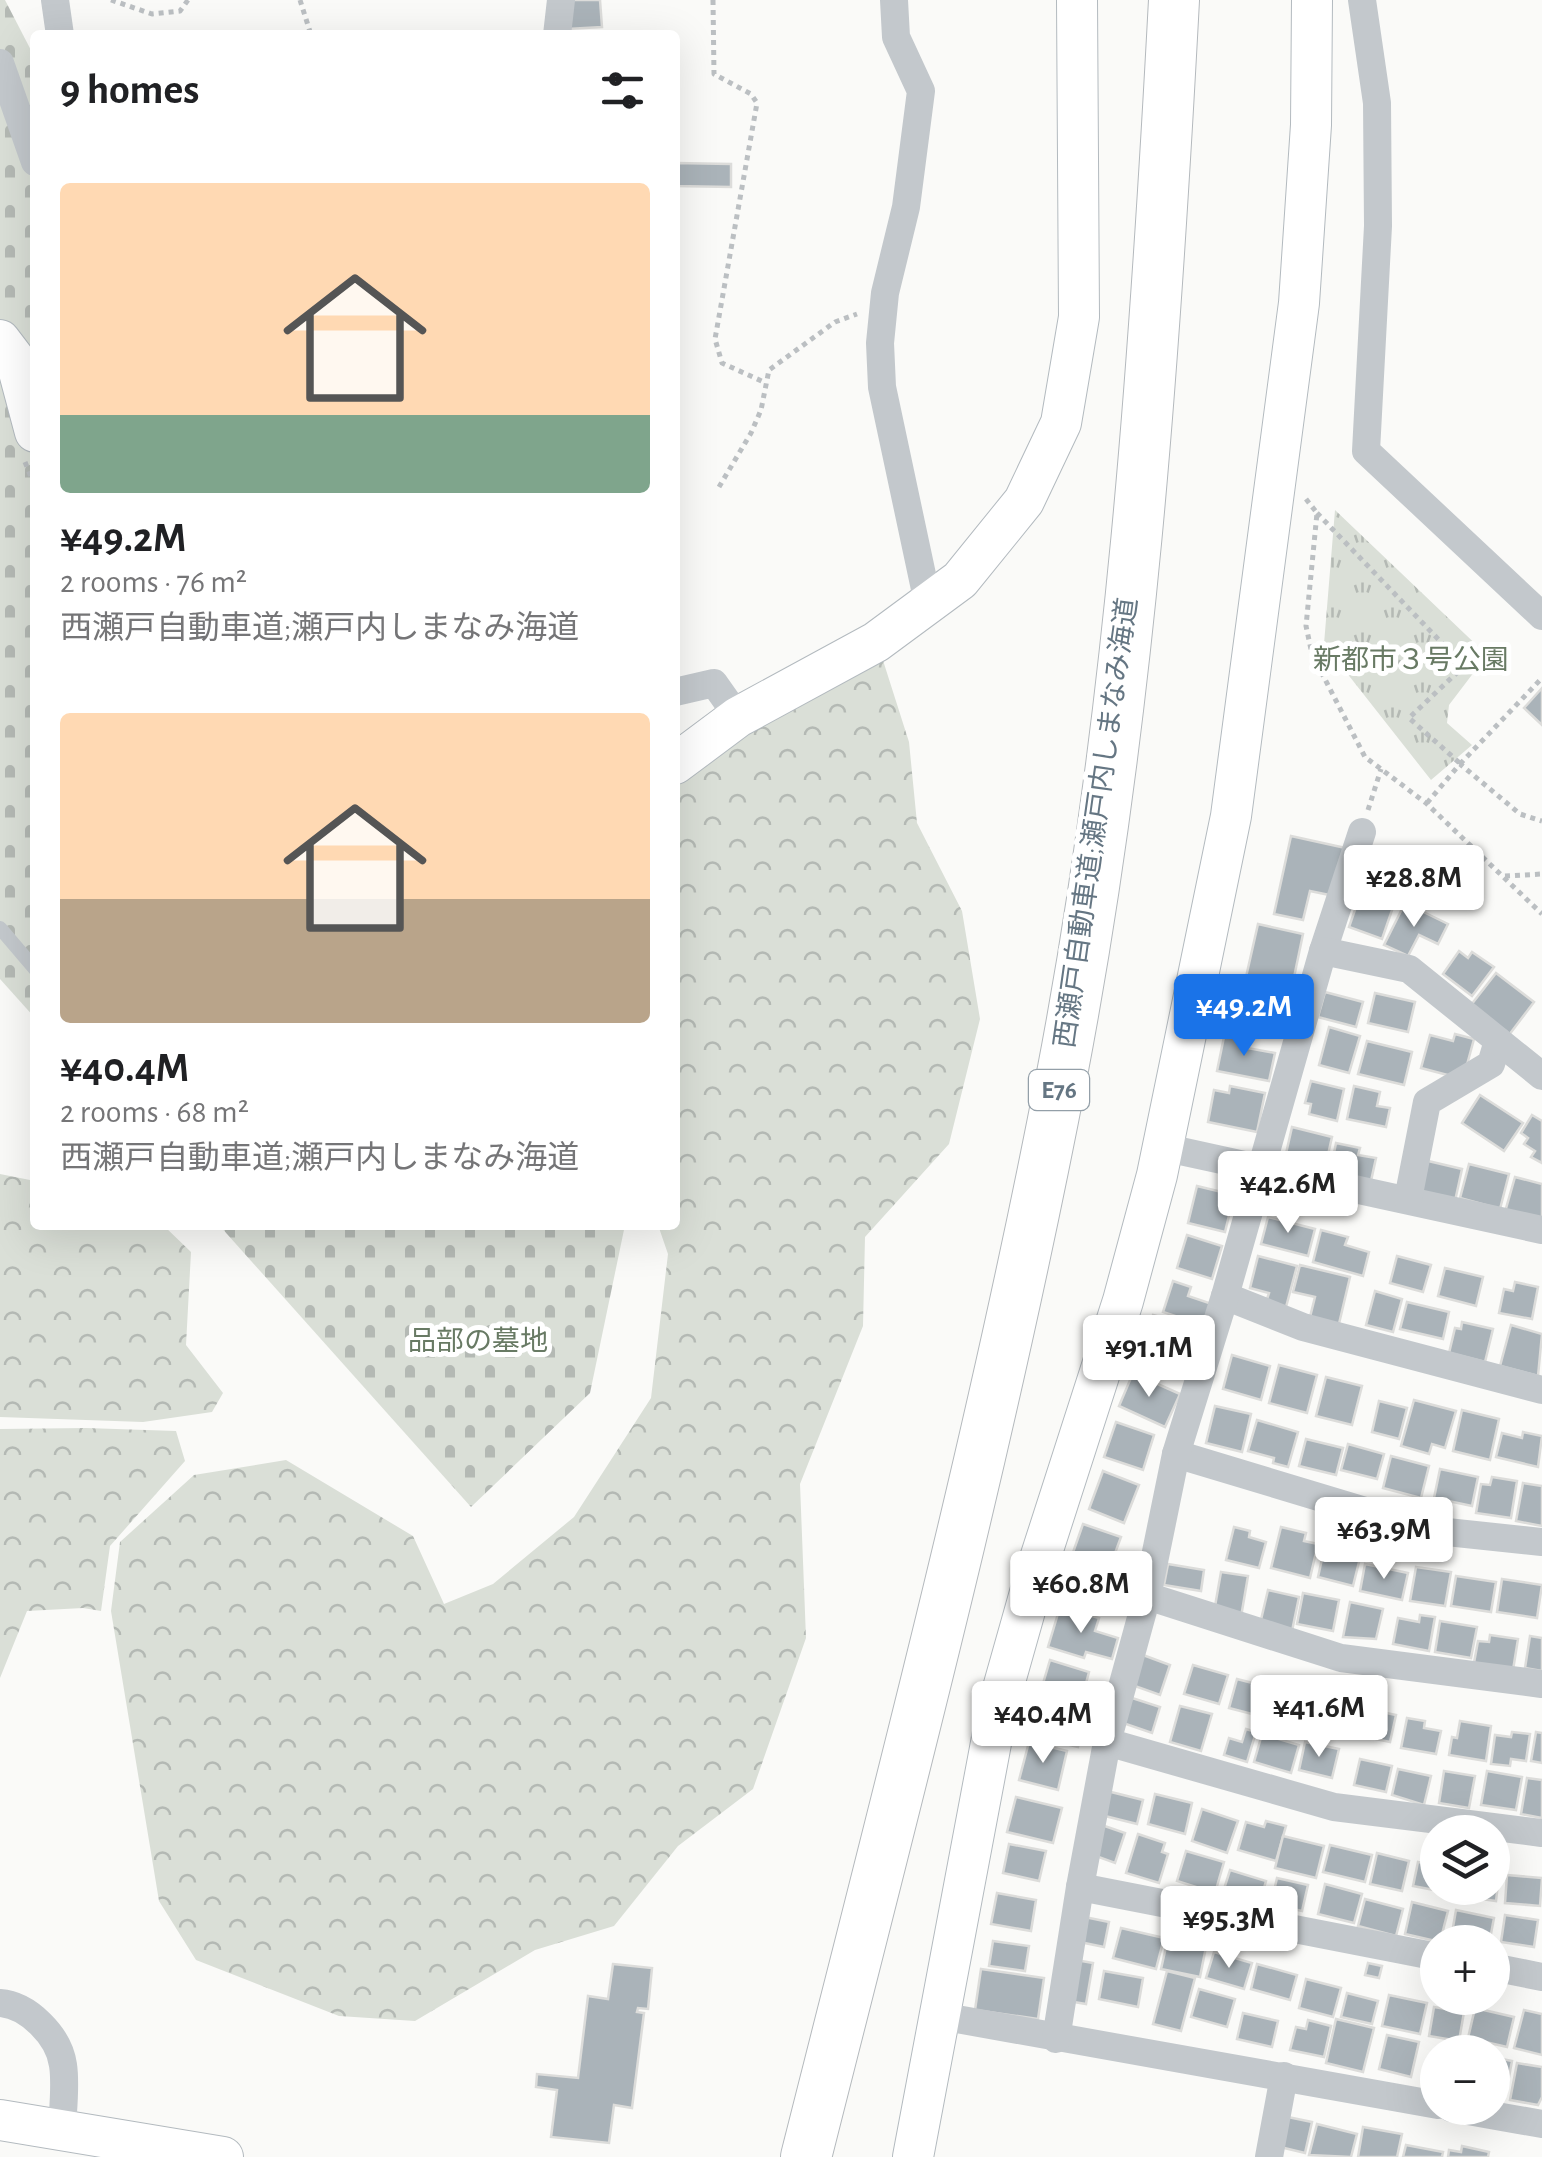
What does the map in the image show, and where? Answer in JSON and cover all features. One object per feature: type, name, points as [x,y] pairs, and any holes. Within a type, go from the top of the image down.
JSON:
[{"type":"highway","name":"西瀬戸自動車道;瀬戸内しまなみ海道","points":[[806,2157],[996,1392],[1063,1069],[1109,775],[1144,454],[1174,0]]},
{"type":"street","points":[[55,0],[59,30]]},
{"type":"street","points":[[558,30],[561,0]]},
{"type":"street","points":[[894,0],[896,38],[920,92],[906,207],[884,304],[880,344],[882,388],[928,603]]},
{"type":"street","points":[[680,760],[738,717],[876,642],[960,580],[1024,502],[1062,424],[1079,317],[1077,0]]},
{"type":"street","points":[[913,2157],[998,1706],[1037,1568],[1123,1301],[1162,1146],[1232,816],[1299,303],[1311,124],[1312,0]]},
{"type":"street","points":[[1362,0],[1377,103],[1378,226],[1366,451],[1542,616]]},
{"type":"street","points":[[0,64],[30,148]]},
{"type":"street","points":[[0,340],[16,361],[30,413]]},
{"type":"street","points":[[680,691],[714,683],[738,717]]},
{"type":"street","points":[[1056,2039],[1107,1742],[1147,1596],[1176,1454],[1323,951],[1362,832]]},
{"type":"street","points":[[1323,951],[1409,969],[1542,1076]]},
{"type":"street","points":[[1408,1199],[1427,1102],[1492,1064],[1498,1041]]},
{"type":"street","points":[[1162,1146],[1542,1230]]},
{"type":"street","points":[[1225,1296],[1303,1327],[1542,1390]]},
{"type":"street","points":[[1176,1454],[1428,1530],[1542,1542]]},
{"type":"street","points":[[1037,1568],[1147,1596],[1342,1658],[1542,1684]]},
{"type":"street","points":[[1107,1742],[1334,1806],[1542,1833]]},
{"type":"street","points":[[1080,1887],[1420,1953]]},
{"type":"street","points":[[1510,1971],[1542,1977]]},
{"type":"street","points":[[0,2002],[14,2004],[42,2025],[63,2062],[62,2128]]},
{"type":"street","points":[[940,2016],[1420,2102]]},
{"type":"street","points":[[1269,2157],[1284,2076]]},
{"type":"street","points":[[1510,2118],[1542,2124]]},
{"type":"street","points":[[0,2120],[223,2157]]},
{"type":"lane","points":[[0,928],[30,963]]},
{"type":"path","points":[[111,0],[152,14],[180,11],[188,0]]},
{"type":"path","points":[[300,0],[309,30]]},
{"type":"path","points":[[713,0],[714,74],[751,94],[756,103],[715,339],[722,364],[766,383]]},
{"type":"path","points":[[720,487],[761,410],[769,370],[835,322],[884,304]]},
{"type":"path","points":[[1274,485],[1300,489],[1316,513],[1464,666],[1409,718],[1520,814],[1542,821]]},
{"type":"path","points":[[1316,513],[1306,626],[1312,654],[1366,757],[1426,803],[1542,914]]},
{"type":"path","points":[[1426,803],[1542,678]]},
{"type":"path","points":[[1362,832],[1381,769]]},
{"type":"path","points":[[1502,876],[1542,874]]},
{"type":"green space","points":[[0,0],[5,0],[30,48],[30,1012],[0,979]]},
{"type":"green space","name":"新都市３号公園","points":[[1335,510],[1487,655],[1449,705],[1447,723],[1472,745],[1431,780],[1324,644]]},
{"type":"green space","points":[[880,651],[909,742],[917,823],[962,911],[980,1019],[949,1144],[865,1237],[863,1326],[800,1484],[806,1638],[753,1789],[678,1846],[614,1926],[535,1950],[415,2021],[339,2016],[196,1960],[159,1901],[111,1611],[120,1542],[194,1475],[286,1460],[413,1536],[444,1604],[493,1584],[574,1517],[651,1398],[668,1254],[660,1230],[680,1230],[680,776]]},
{"type":"green space","points":[[0,1174],[30,1180],[30,1230],[168,1230],[191,1252],[186,1345],[223,1393],[212,1412],[143,1422],[0,1417]]},
{"type":"green space","name":"品部の墓地","points":[[223,1230],[624,1230],[590,1393],[471,1507]]},
{"type":"green space","points":[[0,1429],[176,1431],[185,1461],[110,1546],[101,1611],[27,1611],[0,1678]]},
{"type":"building","points":[[566,0],[600,0],[602,27],[567,29]]},
{"type":"building","points":[[680,163],[731,164],[731,187],[680,186]]},
{"type":"building","points":[[1542,688],[1542,725],[1524,708]]},
{"type":"building","points":[[1291,836],[1350,849],[1339,897],[1310,891],[1303,920],[1274,914]]},
{"type":"building","points":[[1365,881],[1398,893],[1382,939],[1349,927]]},
{"type":"building","points":[[1405,903],[1448,924],[1438,944],[1419,935],[1408,956],[1384,945]]},
{"type":"building","points":[[1258,924],[1303,934],[1292,987],[1246,977]]},
{"type":"building","points":[[1459,951],[1468,958],[1472,952],[1494,967],[1472,996],[1443,974]]},
{"type":"building","points":[[1496,973],[1534,1002],[1509,1035],[1471,1005]]},
{"type":"building","points":[[1238,983],[1274,991],[1271,1007],[1277,1008],[1272,1031],[1230,1021]]},
{"type":"building","points":[[1325,992],[1363,1002],[1356,1027],[1318,1017]]},
{"type":"building","points":[[1375,993],[1415,1002],[1408,1032],[1368,1023]]},
{"type":"building","points":[[1329,1027],[1360,1036],[1349,1073],[1319,1065]]},
{"type":"building","points":[[1225,1032],[1244,1036],[1242,1047],[1275,1053],[1269,1081],[1217,1071]]},
{"type":"building","points":[[1455,1034],[1474,1039],[1465,1072],[1455,1077],[1421,1068],[1430,1035],[1453,1041]]},
{"type":"building","points":[[1367,1041],[1412,1052],[1404,1085],[1358,1074]]},
{"type":"building","points":[[1311,1081],[1344,1089],[1337,1121],[1309,1114],[1311,1104],[1305,1103]]},
{"type":"building","points":[[1230,1086],[1265,1093],[1257,1132],[1208,1122],[1214,1090],[1229,1093]]},
{"type":"building","points":[[1354,1086],[1380,1092],[1377,1106],[1390,1108],[1386,1127],[1347,1119]]},
{"type":"building","points":[[1480,1095],[1523,1123],[1504,1151],[1462,1123]]},
{"type":"building","points":[[1532,1115],[1542,1121],[1542,1163],[1531,1157],[1535,1151],[1524,1144],[1528,1138],[1521,1133]]},
{"type":"building","points":[[1292,1127],[1332,1137],[1325,1168],[1285,1158]]},
{"type":"building","points":[[1336,1143],[1360,1148],[1358,1155],[1376,1158],[1371,1181],[1330,1173]]},
{"type":"building","points":[[1424,1160],[1462,1169],[1455,1201],[1416,1192]]},
{"type":"building","points":[[1469,1164],[1509,1174],[1500,1209],[1460,1198]]},
{"type":"building","points":[[1515,1177],[1542,1184],[1542,1223],[1505,1212]]},
{"type":"building","points":[[1197,1186],[1234,1195],[1225,1232],[1188,1223]]},
{"type":"building","points":[[1268,1217],[1315,1229],[1308,1256],[1261,1244]]},
{"type":"building","points":[[1321,1230],[1348,1237],[1345,1245],[1369,1252],[1363,1276],[1313,1262]]},
{"type":"building","points":[[1187,1235],[1222,1246],[1212,1279],[1177,1268]]},
{"type":"building","points":[[1258,1256],[1297,1266],[1286,1307],[1266,1302],[1269,1293],[1250,1288]]},
{"type":"building","points":[[1397,1256],[1431,1265],[1423,1292],[1390,1283]]},
{"type":"building","points":[[1300,1265],[1350,1277],[1338,1328],[1309,1321],[1315,1297],[1293,1292]]},
{"type":"building","points":[[1445,1268],[1483,1277],[1476,1306],[1438,1296]]},
{"type":"building","points":[[1173,1281],[1191,1287],[1188,1296],[1215,1305],[1208,1327],[1163,1312]]},
{"type":"building","points":[[1515,1282],[1538,1287],[1532,1319],[1499,1313],[1504,1289],[1513,1291]]},
{"type":"building","points":[[1375,1291],[1402,1299],[1393,1332],[1366,1325]]},
{"type":"building","points":[[1407,1302],[1449,1312],[1443,1339],[1400,1329]]},
{"type":"building","points":[[1153,1315],[1171,1320],[1170,1326],[1181,1329],[1177,1340],[1194,1344],[1185,1376],[1139,1362]]},
{"type":"building","points":[[1462,1322],[1493,1329],[1485,1362],[1449,1353],[1455,1328],[1461,1329]]},
{"type":"building","points":[[1511,1325],[1542,1334],[1538,1376],[1500,1366]]},
{"type":"building","points":[[1232,1355],[1270,1366],[1261,1400],[1223,1389]]},
{"type":"building","points":[[1279,1365],[1317,1375],[1307,1413],[1269,1403]]},
{"type":"building","points":[[1133,1373],[1180,1394],[1165,1427],[1119,1406]]},
{"type":"building","points":[[1326,1377],[1362,1386],[1352,1425],[1316,1416]]},
{"type":"building","points":[[1414,1400],[1456,1411],[1445,1448],[1432,1444],[1429,1454],[1401,1446]]},
{"type":"building","points":[[1379,1401],[1407,1408],[1399,1439],[1372,1432]]},
{"type":"building","points":[[1215,1406],[1251,1414],[1242,1452],[1206,1443]]},
{"type":"building","points":[[1462,1410],[1499,1419],[1490,1460],[1453,1451]]},
{"type":"building","points":[[1257,1420],[1298,1432],[1288,1467],[1273,1463],[1274,1458],[1248,1451]]},
{"type":"building","points":[[1116,1422],[1154,1435],[1143,1470],[1104,1457]]},
{"type":"building","points":[[1523,1432],[1542,1436],[1538,1467],[1496,1457],[1502,1433],[1522,1438]]},
{"type":"building","points":[[1306,1439],[1343,1448],[1336,1475],[1299,1466]]},
{"type":"building","points":[[1348,1444],[1384,1454],[1377,1479],[1341,1470]]},
{"type":"building","points":[[1391,1456],[1429,1466],[1421,1498],[1383,1488]]},
{"type":"building","points":[[1440,1469],[1478,1477],[1472,1506],[1434,1498]]},
{"type":"building","points":[[1103,1471],[1139,1485],[1124,1523],[1089,1509]]},
{"type":"building","points":[[1492,1477],[1517,1481],[1511,1518],[1476,1513],[1481,1484],[1490,1485]]},
{"type":"building","points":[[1523,1483],[1542,1486],[1542,1526],[1516,1521]]},
{"type":"building","points":[[1083,1524],[1121,1537],[1107,1575],[1070,1561]]},
{"type":"building","points":[[1234,1527],[1250,1531],[1249,1537],[1266,1542],[1259,1568],[1226,1560]]},
{"type":"building","points":[[1281,1527],[1306,1533],[1304,1541],[1318,1544],[1310,1578],[1271,1568]]},
{"type":"building","points":[[1324,1550],[1360,1558],[1353,1586],[1318,1577]]},
{"type":"building","points":[[1168,1564],[1204,1570],[1201,1591],[1164,1585]]},
{"type":"building","points":[[1365,1564],[1408,1573],[1402,1600],[1360,1591]]},
{"type":"building","points":[[1416,1567],[1451,1572],[1445,1606],[1410,1601]]},
{"type":"building","points":[[1221,1572],[1248,1576],[1241,1617],[1214,1612]]},
{"type":"building","points":[[1456,1576],[1496,1582],[1491,1612],[1451,1606]]},
{"type":"building","points":[[1502,1579],[1542,1585],[1537,1618],[1497,1612]]},
{"type":"building","points":[[1268,1590],[1299,1597],[1292,1631],[1260,1624]]},
{"type":"building","points":[[1303,1593],[1339,1600],[1333,1631],[1297,1624]]},
{"type":"building","points":[[1350,1602],[1383,1609],[1376,1639],[1343,1637]]},
{"type":"building","points":[[1060,1607],[1099,1618],[1095,1631],[1118,1638],[1112,1659],[1086,1652],[1084,1658],[1048,1647]]},
{"type":"building","points":[[1420,1615],[1435,1617],[1429,1651],[1393,1644],[1398,1618],[1419,1622]]},
{"type":"building","points":[[1440,1621],[1477,1627],[1471,1658],[1435,1652]]},
{"type":"building","points":[[1490,1635],[1518,1639],[1513,1670],[1474,1663],[1478,1641],[1489,1642]]},
{"type":"building","points":[[1530,1636],[1542,1638],[1542,1671],[1525,1668]]},
{"type":"building","points":[[1143,1655],[1170,1665],[1160,1695],[1132,1685]]},
{"type":"building","points":[[1050,1660],[1089,1672],[1082,1698],[1042,1687]]},
{"type":"building","points":[[1193,1665],[1228,1675],[1219,1704],[1184,1694]]},
{"type":"building","points":[[1237,1679],[1268,1687],[1262,1707],[1254,1705],[1252,1714],[1229,1708]]},
{"type":"building","points":[[1277,1689],[1312,1698],[1305,1724],[1270,1715]]},
{"type":"building","points":[[1038,1697],[1088,1709],[1078,1747],[1028,1735]]},
{"type":"building","points":[[1129,1697],[1160,1707],[1152,1733],[1120,1722]]},
{"type":"building","points":[[1318,1701],[1356,1712],[1348,1738],[1311,1728]]},
{"type":"building","points":[[1180,1706],[1212,1714],[1201,1751],[1170,1742]]},
{"type":"building","points":[[1362,1708],[1396,1715],[1390,1742],[1357,1735]]},
{"type":"building","points":[[1407,1718],[1425,1721],[1424,1728],[1441,1731],[1436,1754],[1401,1748]]},
{"type":"building","points":[[1460,1721],[1491,1726],[1486,1761],[1449,1755]]},
{"type":"building","points":[[1246,1729],[1256,1732],[1247,1762],[1224,1755],[1229,1738],[1242,1742]]},
{"type":"building","points":[[1512,1732],[1530,1734],[1526,1761],[1511,1759],[1510,1766],[1491,1764],[1495,1735],[1511,1737]]},
{"type":"building","points":[[1536,1732],[1542,1733],[1542,1763],[1531,1761]]},
{"type":"building","points":[[1262,1734],[1299,1745],[1291,1773],[1254,1762]]},
{"type":"building","points":[[1029,1742],[1067,1751],[1058,1790],[1019,1780]]},
{"type":"building","points":[[1305,1742],[1339,1749],[1332,1778],[1299,1770]]},
{"type":"building","points":[[1360,1759],[1392,1766],[1386,1792],[1354,1785]]},
{"type":"building","points":[[1398,1769],[1431,1776],[1424,1805],[1392,1795]]},
{"type":"building","points":[[1444,1771],[1475,1776],[1469,1808],[1439,1803]]},
{"type":"building","points":[[1487,1771],[1522,1777],[1516,1810],[1481,1805]]},
{"type":"building","points":[[1527,1778],[1542,1780],[1542,1818],[1521,1814]]},
{"type":"building","points":[[1107,1791],[1143,1800],[1137,1824],[1101,1815]]},
{"type":"building","points":[[1155,1794],[1192,1803],[1185,1834],[1148,1824]]},
{"type":"building","points":[[1016,1797],[1062,1808],[1053,1843],[1007,1832]]},
{"type":"building","points":[[1202,1809],[1238,1821],[1227,1853],[1192,1841]]},
{"type":"building","points":[[1266,1821],[1286,1826],[1276,1861],[1238,1850],[1246,1822],[1264,1827]]},
{"type":"building","points":[[1093,1822],[1125,1833],[1115,1863],[1082,1851]]},
{"type":"building","points":[[1138,1834],[1165,1843],[1162,1852],[1168,1854],[1159,1883],[1126,1873]]},
{"type":"building","points":[[1283,1836],[1324,1846],[1316,1878],[1275,1868]]},
{"type":"building","points":[[1009,1844],[1046,1851],[1039,1881],[1003,1873]]},
{"type":"building","points":[[1330,1845],[1372,1855],[1365,1882],[1323,1872]]},
{"type":"building","points":[[1186,1851],[1224,1862],[1215,1893],[1177,1881]]},
{"type":"building","points":[[1377,1853],[1409,1861],[1402,1891],[1370,1884]]},
{"type":"building","points":[[1418,1862],[1420,1862],[1420,1887],[1413,1886]]},
{"type":"building","points":[[1230,1870],[1266,1881],[1259,1905],[1224,1889]]},
{"type":"building","points":[[1510,1875],[1542,1878],[1540,1906],[1510,1903]]},
{"type":"building","points":[[1277,1878],[1308,1885],[1302,1911],[1271,1904]]},
{"type":"building","points":[[1325,1884],[1362,1894],[1354,1923],[1318,1914]]},
{"type":"building","points":[[997,1893],[1036,1900],[1031,1931],[991,1924]]},
{"type":"building","points":[[1365,1899],[1403,1909],[1396,1936],[1358,1926]]},
{"type":"building","points":[[1412,1902],[1448,1911],[1444,1925],[1420,1925],[1420,1937],[1405,1934]]},
{"type":"building","points":[[1456,1910],[1494,1918],[1493,1925],[1453,1925]]},
{"type":"building","points":[[1070,1914],[1109,1922],[1104,1947],[1065,1939]]},
{"type":"building","points":[[1505,1915],[1538,1920],[1534,1947],[1510,1943],[1510,1925],[1504,1925]]},
{"type":"building","points":[[1121,1928],[1164,1938],[1156,1969],[1113,1958]]},
{"type":"building","points":[[1168,1938],[1206,1947],[1200,1977],[1161,1969]]},
{"type":"building","points":[[993,1941],[1029,1946],[1025,1971],[989,1966]]},
{"type":"building","points":[[1214,1952],[1252,1963],[1244,1989],[1206,1978]]},
{"type":"building","points":[[1076,1960],[1093,1963],[1086,2004],[1056,1999]]},
{"type":"building","points":[[1368,1963],[1382,1966],[1379,1978],[1365,1975]]},
{"type":"building","points":[[613,1964],[652,1968],[648,2009],[638,2008],[637,2012],[644,2013],[632,2108],[614,2105],[609,2143],[551,2137],[557,2090],[536,2087],[537,2074],[578,2078],[588,1996],[608,1999]]},
{"type":"building","points":[[1257,1964],[1297,1975],[1290,2000],[1251,1989]]},
{"type":"building","points":[[981,1969],[1044,1978],[1038,2019],[975,2010]]},
{"type":"building","points":[[1104,1971],[1143,1978],[1138,2007],[1099,1999]]},
{"type":"building","points":[[1167,1971],[1195,1978],[1181,2031],[1153,2024]]},
{"type":"building","points":[[1306,1979],[1341,1988],[1333,2017],[1299,2008]]},
{"type":"building","points":[[1199,1989],[1235,1999],[1227,2027],[1191,2017]]},
{"type":"building","points":[[1347,1993],[1378,2001],[1372,2024],[1341,2017]]},
{"type":"building","points":[[1389,1995],[1420,2002],[1420,2015],[1424,2015],[1420,2034],[1382,2026]]},
{"type":"building","points":[[1524,2010],[1542,2014],[1542,2055],[1514,2048]]},
{"type":"building","points":[[1243,2013],[1278,2021],[1272,2047],[1237,2039]]},
{"type":"building","points":[[1433,2015],[1463,2015],[1460,2035],[1429,2035]]},
{"type":"building","points":[[1473,2015],[1514,2017],[1510,2035],[1469,2035]]},
{"type":"building","points":[[1336,2019],[1374,2028],[1363,2072],[1326,2063]]},
{"type":"building","points":[[1308,2020],[1331,2026],[1324,2057],[1290,2050],[1296,2027],[1306,2029]]},
{"type":"building","points":[[1387,2035],[1419,2042],[1411,2077],[1379,2069]]},
{"type":"building","points":[[1517,2063],[1542,2067],[1542,2097],[1538,2105],[1510,2100]]},
{"type":"building","points":[[1283,2116],[1312,2122],[1305,2153],[1276,2146]]},
{"type":"building","points":[[1317,2124],[1357,2134],[1351,2157],[1309,2155]]},
{"type":"building","points":[[1363,2127],[1402,2134],[1397,2157],[1358,2157]]},
{"type":"building","points":[[1406,2145],[1443,2152],[1442,2157],[1403,2157]]},
{"type":"building","points":[[1462,2146],[1489,2152],[1488,2157],[1448,2157],[1449,2150],[1461,2152]]}]
